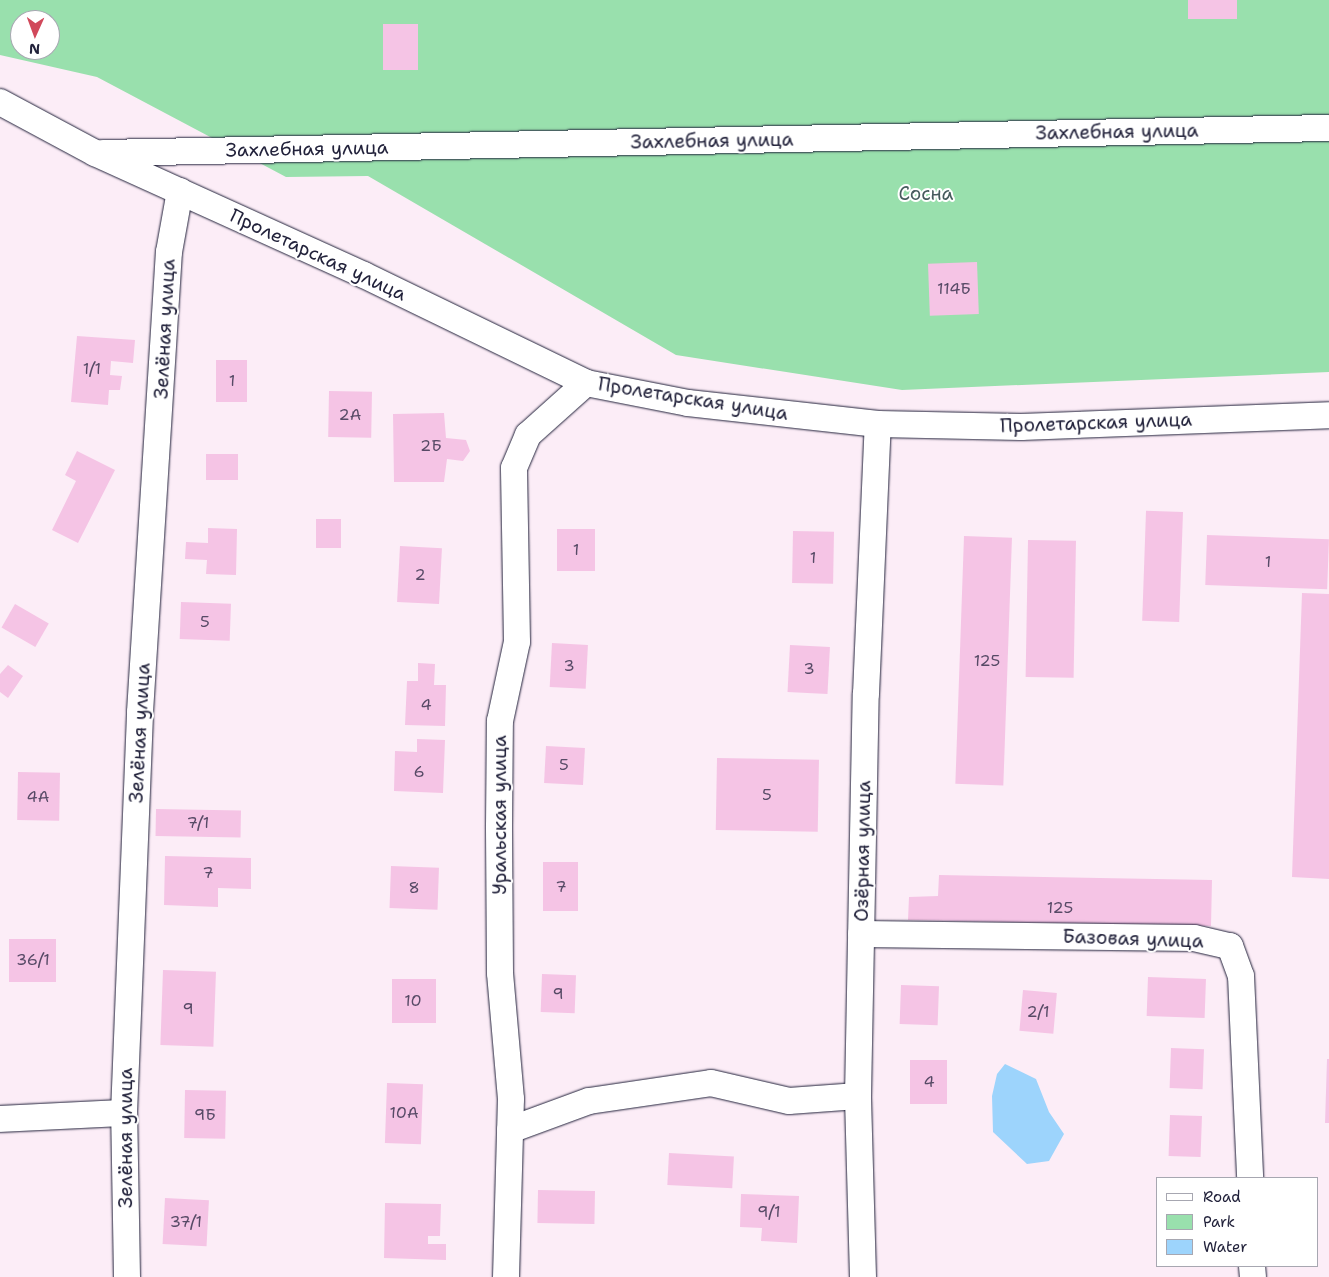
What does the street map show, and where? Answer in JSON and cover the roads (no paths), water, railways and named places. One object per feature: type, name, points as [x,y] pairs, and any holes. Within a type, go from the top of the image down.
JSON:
[{"type":"street","name":"Пролетарская улица","points":[[0,102],[95,153],[586,383],[688,403],[878,424],[1021,427],[1329,415]]},
{"type":"street","name":"Захлебная улица","points":[[95,153],[1329,128]]},
{"type":"street","name":"Зелёная улица","points":[[127,1277],[124,1113],[140,712],[169,252],[180,192]]},
{"type":"street","name":"Уральская улица","points":[[506,1277],[511,1099],[500,973],[500,721],[518,642],[514,468],[528,435],[586,383]]},
{"type":"street","name":"Озёрная улица","points":[[862,1277],[858,1096],[861,934],[878,424]]},
{"type":"street","name":"Базовая улица","points":[[861,934],[1194,938],[1230,946],[1241,976],[1250,1177]]},
{"type":"street","points":[[510,1130],[589,1102],[711,1083],[789,1101],[858,1096]]},
{"type":"street","points":[[0,1119],[124,1113]]},
{"type":"water","points":[[1005,1064],[1036,1079],[1049,1112],[1064,1134],[1049,1161],[1027,1164],[993,1132],[992,1096],[997,1074]]},
{"type":"park label","name":"Сосна","points":[[926,194]]}]
